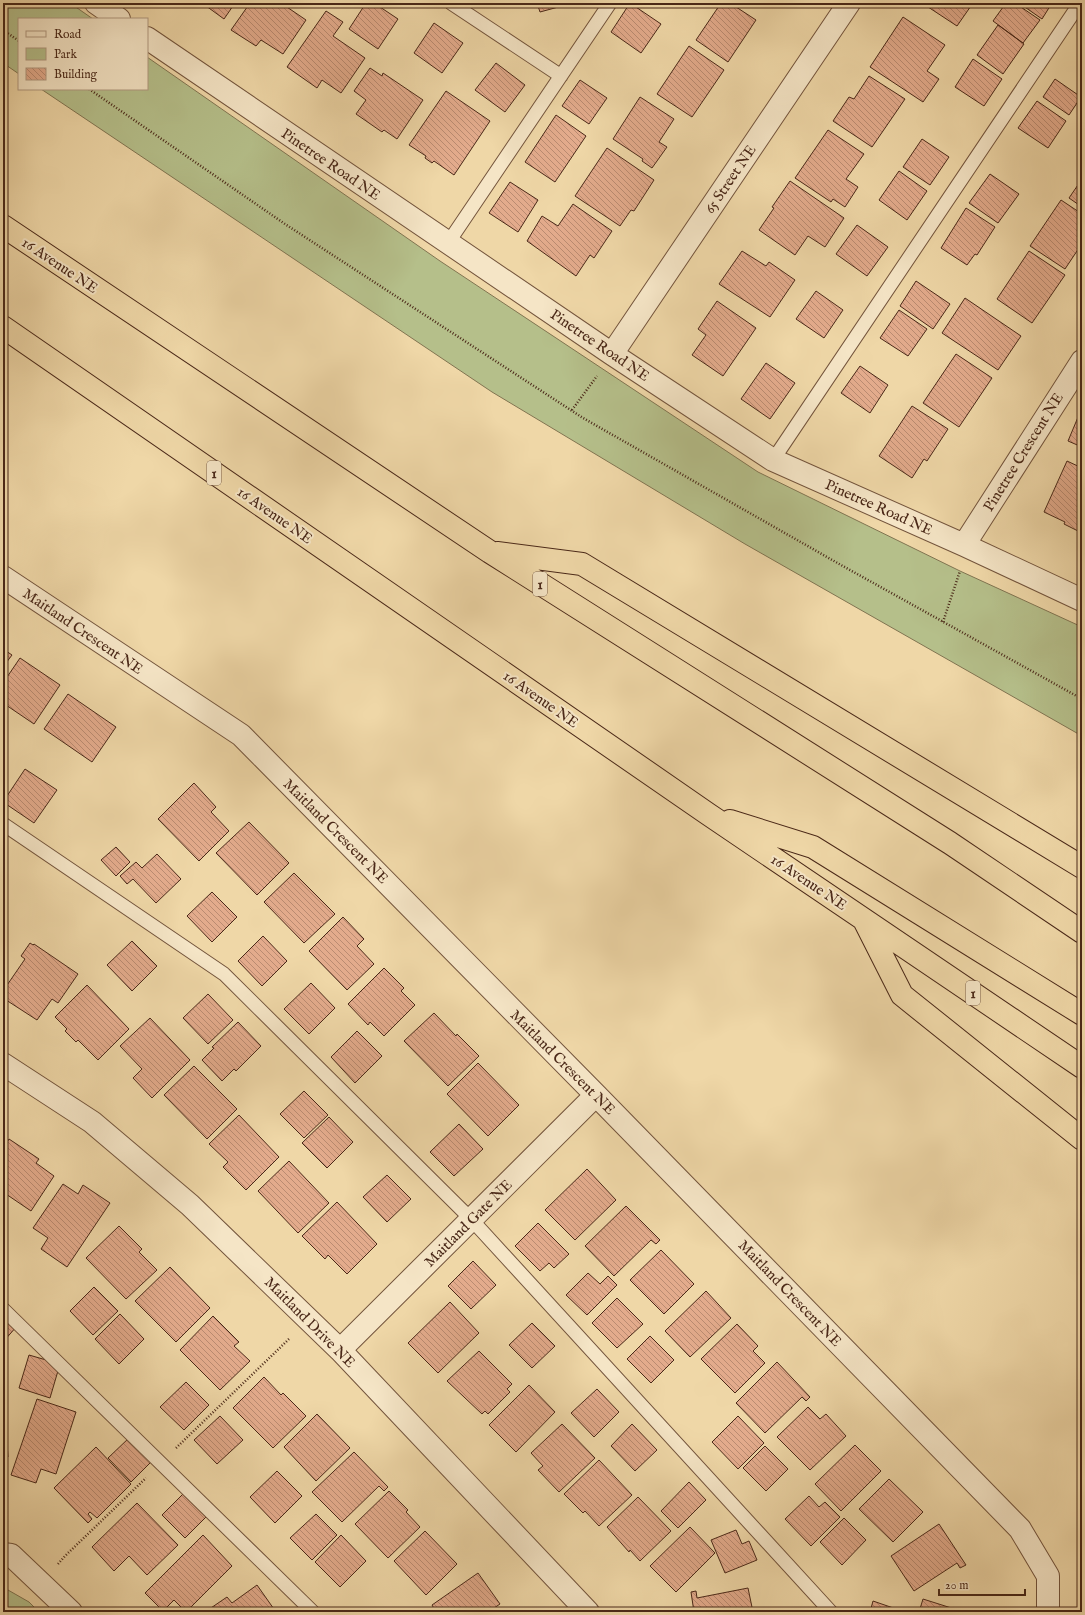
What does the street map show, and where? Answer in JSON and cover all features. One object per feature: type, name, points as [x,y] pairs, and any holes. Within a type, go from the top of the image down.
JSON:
[{"type":"highway","name":"16 Avenue NE","points":[[3,226],[490,552],[950,843],[1082,932]]},
{"type":"highway","name":"16 Avenue NE","points":[[3,327],[708,814],[1082,1068]]},
{"type":"highway","points":[[490,552],[582,564],[1082,867]]},
{"type":"highway","points":[[708,814],[813,847],[1082,1014]]},
{"type":"highway","points":[[863,918],[902,995],[1082,1139]]},
{"type":"street","points":[[96,3],[118,18]]},
{"type":"street","name":"65 Street NE","points":[[612,354],[848,3]]},
{"type":"street","name":"Pinetree Road NE","points":[[148,39],[448,244],[773,460],[964,545],[1082,600]]},
{"type":"street","name":"Pinetree Crescent NE","points":[[964,545],[1078,373]]},
{"type":"street","name":"Maitland Crescent NE","points":[[3,578],[240,735],[596,1095],[1020,1528],[1048,1576],[1048,1612]]},
{"type":"street","name":"Maitland Drive NE","points":[[3,1064],[92,1122],[190,1205],[340,1350],[588,1612]]},
{"type":"street","name":"Maitland Gate NE","points":[[340,1350],[596,1095]]},
{"type":"street","points":[[3,1554],[11,1555],[71,1612]]},
{"type":"lane","points":[[451,3],[562,76]]},
{"type":"lane","points":[[448,244],[610,3]]},
{"type":"lane","points":[[773,460],[1080,3]]},
{"type":"lane","points":[[3,824],[224,974],[471,1219],[830,1612]]},
{"type":"lane","points":[[3,1309],[313,1612]]},
{"type":"path","points":[[3,30],[18,40]]},
{"type":"path","points":[[90,90],[285,224],[572,410],[821,554],[1082,698]]},
{"type":"path","points":[[572,410],[612,354]]},
{"type":"path","points":[[943,622],[960,571],[964,545]]},
{"type":"green space","points":[[3,3],[70,3],[92,18],[18,18],[18,73],[3,63]]},
{"type":"green space","points":[[148,58],[440,261],[758,472],[960,571],[1082,627],[1082,736],[745,544],[492,392],[42,90],[148,90]]},
{"type":"green space","points":[[8,1590],[29,1602],[39,1612],[3,1612],[3,1591]]},
{"type":"building","points":[[202,3],[235,3],[224,19]]},
{"type":"building","points":[[250,3],[281,3],[306,20],[283,54],[261,40],[256,46],[231,30]]},
{"type":"building","points":[[366,3],[374,3],[398,19],[378,49],[349,29]]},
{"type":"building","points":[[537,3],[573,3],[540,12]]},
{"type":"building","points":[[630,3],[661,24],[641,53],[611,32]]},
{"type":"building","points":[[721,3],[730,3],[756,20],[728,62],[696,40]]},
{"type":"building","points":[[922,3],[973,3],[957,26]]},
{"type":"building","points":[[1006,3],[1015,3],[1040,20],[1023,43],[993,21]]},
{"type":"building","points":[[1019,3],[1052,3],[1042,19]]},
{"type":"building","points":[[326,11],[343,22],[333,36],[365,58],[341,93],[322,80],[317,88],[287,67]]},
{"type":"building","points":[[903,17],[945,45],[927,71],[939,79],[923,102],[870,67]]},
{"type":"building","points":[[434,23],[463,43],[442,73],[414,53]]},
{"type":"building","points":[[998,25],[1024,44],[1003,74],[977,55]]},
{"type":"building","points":[[689,46],[724,70],[692,117],[657,94]]},
{"type":"building","points":[[973,59],[1002,79],[984,106],[955,87]]},
{"type":"building","points":[[496,63],[525,85],[505,112],[475,90]]},
{"type":"building","points":[[370,68],[382,76],[383,73],[423,100],[397,139],[384,130],[382,132],[356,114],[366,100],[354,91]]},
{"type":"building","points":[[869,76],[905,99],[872,147],[833,121],[849,97],[854,99]]},
{"type":"building","points":[[1055,79],[1081,97],[1069,115],[1043,97]]},
{"type":"building","points":[[580,80],[607,98],[589,124],[562,106]]},
{"type":"building","points":[[446,91],[490,121],[454,175],[434,161],[432,163],[425,158],[426,156],[409,145]]},
{"type":"building","points":[[640,97],[674,119],[659,142],[667,147],[652,168],[642,161],[643,159],[613,139]]},
{"type":"building","points":[[1037,101],[1066,121],[1048,148],[1018,128]]},
{"type":"building","points":[[556,115],[586,136],[555,182],[525,162]]},
{"type":"building","points":[[828,130],[864,154],[846,179],[858,187],[845,207],[833,199],[831,202],[795,178]]},
{"type":"building","points":[[922,139],[949,157],[930,185],[903,167]]},
{"type":"building","points":[[607,148],[654,180],[634,211],[631,210],[620,226],[575,196]]},
{"type":"building","points":[[899,171],[927,191],[907,220],[879,200]]},
{"type":"building","points":[[990,174],[1019,194],[998,223],[969,203]]},
{"type":"building","points":[[1082,179],[1082,207],[1069,198]]},
{"type":"building","points":[[790,181],[844,218],[825,247],[808,236],[795,255],[759,230],[774,208],[772,207]]},
{"type":"building","points":[[510,182],[538,200],[518,232],[489,213]]},
{"type":"building","points":[[1061,200],[1082,214],[1082,250],[1079,248],[1065,269],[1030,246]]},
{"type":"building","points":[[573,204],[612,231],[594,258],[590,255],[576,276],[527,241],[542,216],[558,226]]},
{"type":"building","points":[[966,208],[995,227],[977,255],[975,254],[967,265],[941,248]]},
{"type":"building","points":[[857,225],[888,247],[867,276],[836,254]]},
{"type":"building","points":[[742,251],[766,266],[769,262],[795,280],[770,317],[719,284]]},
{"type":"building","points":[[1029,251],[1065,275],[1032,323],[997,299]]},
{"type":"building","points":[[916,281],[950,304],[933,329],[900,306]]},
{"type":"building","points":[[816,291],[843,310],[824,338],[796,319]]},
{"type":"building","points":[[965,298],[1021,336],[998,370],[942,333]]},
{"type":"building","points":[[717,301],[756,328],[723,376],[692,355],[706,335],[698,329]]},
{"type":"building","points":[[899,310],[927,329],[908,356],[880,338]]},
{"type":"building","points":[[956,354],[992,378],[959,427],[923,403]]},
{"type":"building","points":[[766,363],[795,383],[770,419],[741,399]]},
{"type":"building","points":[[860,366],[888,385],[870,413],[841,393]]},
{"type":"building","points":[[912,406],[948,429],[927,461],[924,459],[912,478],[879,456]]},
{"type":"building","points":[[1081,410],[1082,411],[1082,447],[1068,441]]},
{"type":"building","points":[[1067,461],[1082,468],[1082,479],[1079,485],[1082,486],[1082,533],[1064,524],[1065,522],[1044,512]]},
{"type":"building","points":[[3,649],[12,655],[3,667]]},
{"type":"building","points":[[20,658],[60,685],[34,724],[3,703],[3,683]]},
{"type":"building","points":[[68,694],[116,727],[92,762],[44,729]]},
{"type":"building","points":[[25,769],[57,790],[34,823],[3,802]]},
{"type":"building","points":[[194,783],[216,807],[211,812],[229,831],[199,861],[158,819]]},
{"type":"building","points":[[249,822],[289,863],[257,895],[216,853]]},
{"type":"building","points":[[116,847],[130,862],[116,876],[101,860]]},
{"type":"building","points":[[157,854],[181,879],[156,903],[133,879],[127,884],[120,876],[136,862],[142,868]]},
{"type":"building","points":[[294,873],[335,914],[304,943],[264,902]]},
{"type":"building","points":[[212,892],[237,917],[212,942],[187,916]]},
{"type":"building","points":[[343,917],[364,939],[357,946],[374,964],[347,990],[309,951]]},
{"type":"building","points":[[263,936],[287,961],[262,986],[238,961]]},
{"type":"building","points":[[132,941],[157,966],[132,991],[107,965]]},
{"type":"building","points":[[30,943],[33,945],[34,944],[78,974],[58,1003],[52,999],[37,1020],[3,998],[3,991],[25,959],[21,956]]},
{"type":"building","points":[[384,968],[404,988],[401,991],[415,1005],[384,1036],[370,1022],[368,1025],[348,1004]]},
{"type":"building","points":[[311,983],[335,1008],[309,1034],[284,1009]]},
{"type":"building","points":[[87,985],[129,1029],[98,1060],[78,1040],[76,1042],[65,1031],[67,1029],[55,1017]]},
{"type":"building","points":[[208,994],[233,1020],[208,1044],[183,1018]]},
{"type":"building","points":[[434,1013],[456,1036],[457,1034],[479,1056],[448,1086],[404,1041]]},
{"type":"building","points":[[150,1018],[190,1060],[152,1098],[133,1078],[142,1069],[120,1046]]},
{"type":"building","points":[[238,1022],[261,1046],[236,1071],[234,1069],[222,1081],[202,1060],[214,1048],[212,1047]]},
{"type":"building","points":[[357,1031],[382,1056],[355,1083],[331,1057]]},
{"type":"building","points":[[478,1063],[519,1105],[488,1136],[447,1094]]},
{"type":"building","points":[[194,1066],[237,1109],[207,1139],[164,1095]]},
{"type":"building","points":[[304,1091],[328,1115],[304,1138],[280,1114]]},
{"type":"building","points":[[239,1115],[279,1157],[246,1190],[223,1167],[228,1162],[209,1144]]},
{"type":"building","points":[[329,1117],[353,1142],[327,1168],[302,1143]]},
{"type":"building","points":[[459,1124],[483,1149],[454,1176],[430,1152]]},
{"type":"building","points":[[9,1139],[39,1159],[36,1163],[54,1176],[31,1211],[3,1192],[3,1149]]},
{"type":"building","points":[[289,1161],[329,1203],[298,1233],[258,1191]]},
{"type":"building","points":[[587,1169],[616,1200],[575,1240],[545,1210]]},
{"type":"building","points":[[387,1175],[411,1199],[387,1222],[363,1197]]},
{"type":"building","points":[[63,1184],[78,1194],[83,1185],[110,1203],[67,1267],[41,1249],[48,1238],[33,1228]]},
{"type":"building","points":[[337,1202],[377,1244],[347,1274],[328,1255],[325,1259],[302,1236]]},
{"type":"building","points":[[626,1206],[660,1240],[656,1244],[651,1240],[614,1276],[585,1246]]},
{"type":"building","points":[[538,1223],[569,1254],[554,1268],[549,1263],[540,1271],[515,1246]]},
{"type":"building","points":[[119,1226],[142,1249],[139,1252],[157,1270],[126,1299],[86,1258]]},
{"type":"building","points":[[661,1250],[694,1284],[664,1314],[630,1280]]},
{"type":"building","points":[[473,1261],[496,1285],[471,1309],[448,1286]]},
{"type":"building","points":[[170,1267],[210,1308],[176,1342],[135,1301]]},
{"type":"building","points":[[588,1273],[600,1284],[608,1276],[617,1285],[587,1315],[566,1295]]},
{"type":"building","points":[[94,1287],[118,1311],[93,1335],[70,1311]]},
{"type":"building","points":[[706,1291],[731,1318],[690,1357],[665,1331]]},
{"type":"building","points":[[617,1298],[643,1324],[617,1348],[592,1323]]},
{"type":"building","points":[[450,1302],[479,1333],[438,1373],[408,1343]]},
{"type":"building","points":[[3,1314],[17,1326],[3,1342]]},
{"type":"building","points":[[120,1314],[144,1339],[119,1364],[95,1339]]},
{"type":"building","points":[[213,1316],[239,1342],[234,1346],[250,1361],[220,1390],[180,1350]]},
{"type":"building","points":[[532,1323],[555,1346],[532,1368],[509,1345]]},
{"type":"building","points":[[737,1324],[758,1346],[753,1351],[765,1363],[735,1393],[701,1359]]},
{"type":"building","points":[[650,1336],[674,1360],[651,1383],[627,1359]]},
{"type":"building","points":[[479,1351],[512,1384],[507,1389],[510,1392],[488,1414],[485,1411],[482,1414],[447,1381]]},
{"type":"building","points":[[29,1355],[60,1364],[50,1398],[19,1388]]},
{"type":"building","points":[[777,1362],[810,1397],[806,1401],[802,1397],[765,1433],[736,1403]]},
{"type":"building","points":[[264,1377],[281,1395],[283,1393],[306,1416],[273,1448],[233,1408]]},
{"type":"building","points":[[186,1382],[209,1405],[184,1430],[160,1407]]},
{"type":"building","points":[[3,1384],[8,1457],[3,1457]]},
{"type":"building","points":[[529,1385],[555,1412],[516,1452],[489,1425]]},
{"type":"building","points":[[597,1389],[619,1412],[594,1437],[571,1413]]},
{"type":"building","points":[[37,1399],[76,1412],[56,1474],[41,1469],[36,1483],[11,1475]]},
{"type":"building","points":[[808,1407],[820,1419],[826,1414],[846,1436],[810,1470],[777,1437]]},
{"type":"building","points":[[317,1414],[350,1448],[316,1481],[284,1447]]},
{"type":"building","points":[[220,1416],[243,1440],[217,1464],[194,1440]]},
{"type":"building","points":[[738,1416],[764,1443],[738,1469],[712,1442]]},
{"type":"building","points":[[562,1424],[595,1458],[559,1492],[538,1470],[543,1466],[531,1453]]},
{"type":"building","points":[[632,1424],[657,1450],[635,1471],[611,1446]]},
{"type":"building","points":[[130,1437],[153,1460],[131,1482],[108,1458]]},
{"type":"building","points":[[855,1445],[881,1471],[841,1511],[815,1484]]},
{"type":"building","points":[[765,1446],[788,1469],[766,1491],[743,1468]]},
{"type":"building","points":[[96,1447],[131,1484],[97,1518],[90,1512],[88,1514],[92,1519],[88,1523],[54,1488]]},
{"type":"building","points":[[354,1452],[388,1487],[384,1491],[379,1486],[342,1522],[312,1492]]},
{"type":"building","points":[[599,1460],[632,1495],[599,1526],[585,1511],[583,1513],[564,1494]]},
{"type":"building","points":[[277,1471],[302,1496],[275,1523],[250,1497]]},
{"type":"building","points":[[889,1479],[923,1512],[893,1542],[859,1509]]},
{"type":"building","points":[[689,1482],[706,1500],[678,1528],[661,1511]]},
{"type":"building","points":[[389,1491],[408,1510],[406,1512],[420,1527],[388,1558],[355,1524]]},
{"type":"building","points":[[184,1493],[207,1516],[185,1538],[162,1515]]},
{"type":"building","points":[[809,1496],[819,1507],[825,1502],[840,1517],[811,1546],[785,1519]]},
{"type":"building","points":[[638,1497],[671,1531],[640,1561],[630,1550],[629,1552],[607,1527]]},
{"type":"building","points":[[137,1503],[178,1545],[147,1575],[129,1556],[114,1571],[92,1547]]},
{"type":"building","points":[[316,1514],[337,1535],[312,1560],[290,1538]]},
{"type":"building","points":[[844,1518],[866,1540],[842,1565],[820,1542]]},
{"type":"building","points":[[939,1524],[966,1565],[960,1568],[957,1563],[914,1591],[891,1556]]},
{"type":"building","points":[[690,1527],[715,1553],[676,1592],[650,1566]]},
{"type":"building","points":[[736,1530],[742,1544],[749,1541],[757,1560],[725,1573],[711,1540]]},
{"type":"building","points":[[425,1531],[457,1564],[426,1595],[394,1561]]},
{"type":"building","points":[[203,1535],[232,1566],[186,1612],[174,1600],[163,1611],[145,1593]]},
{"type":"building","points":[[341,1535],[366,1561],[340,1587],[315,1562]]},
{"type":"building","points":[[478,1573],[500,1604],[488,1612],[436,1612],[432,1605]]},
{"type":"building","points":[[257,1585],[276,1612],[205,1612],[227,1597],[232,1603]]},
{"type":"building","points":[[748,1588],[753,1612],[694,1612],[691,1592],[696,1591],[697,1598]]},
{"type":"building","points":[[923,1599],[964,1612],[919,1612]]},
{"type":"building","points":[[873,1601],[905,1612],[870,1612]]}]
